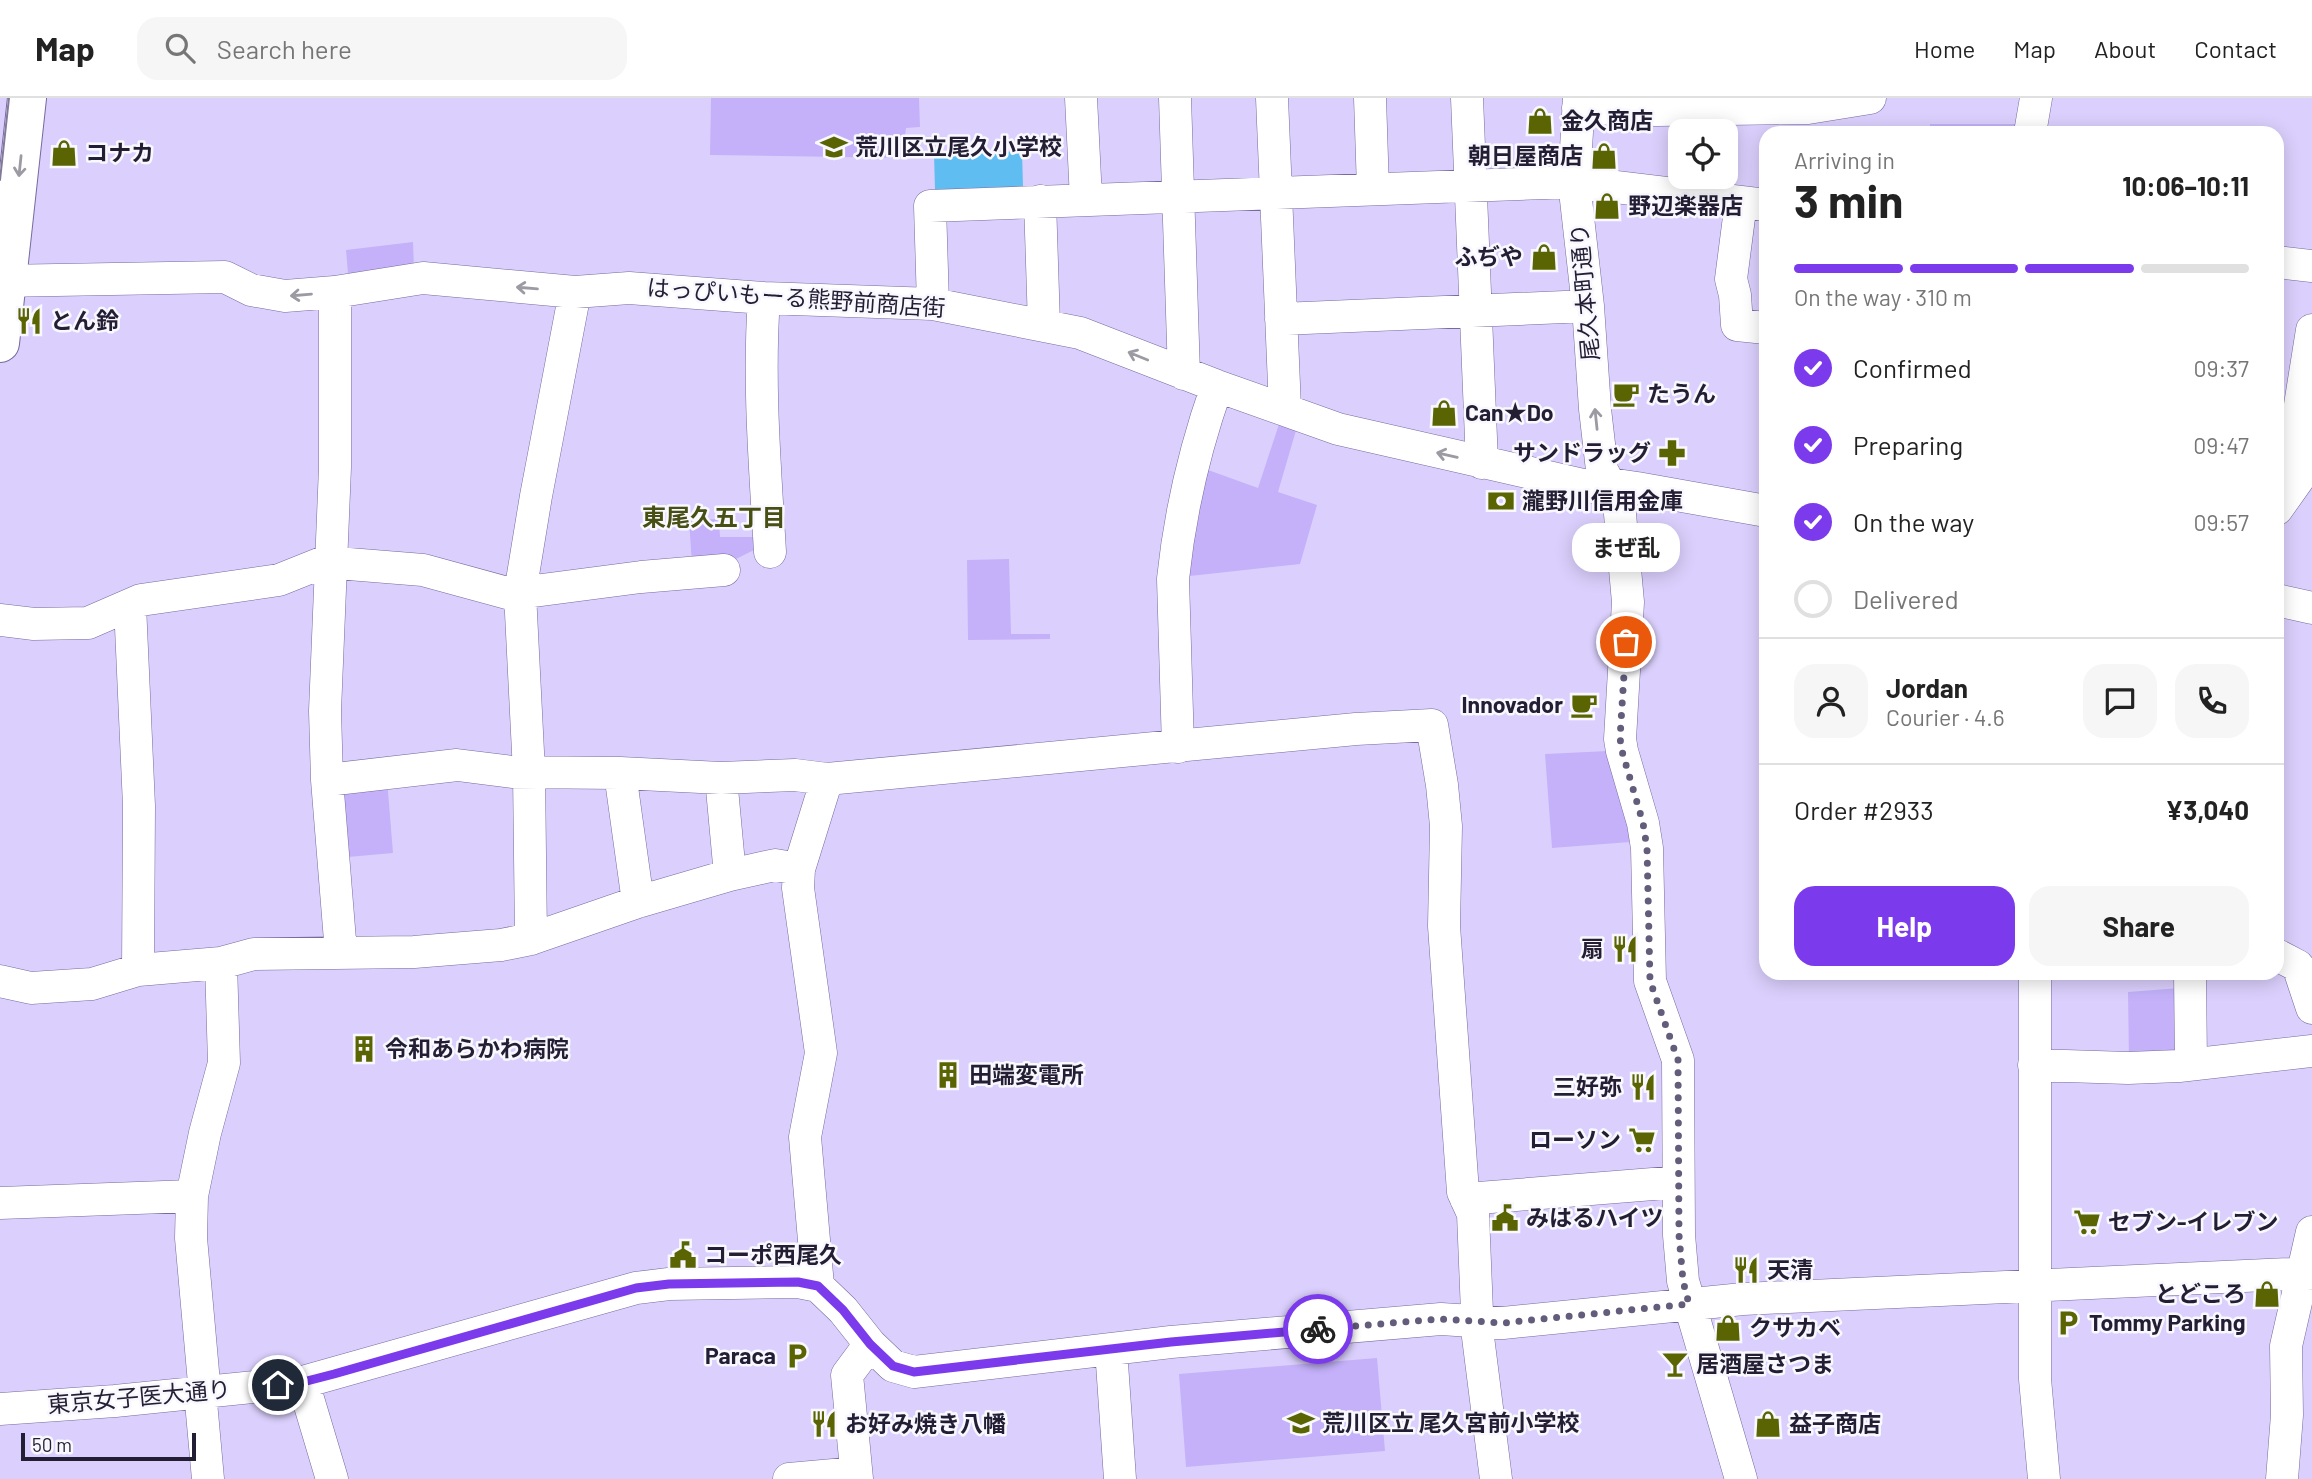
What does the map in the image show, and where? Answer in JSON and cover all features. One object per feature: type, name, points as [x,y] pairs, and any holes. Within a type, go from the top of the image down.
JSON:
[{"type":"main road","points":[[0,343],[4,281],[27,98]]},
{"type":"street","points":[[1081,98],[1086,199]]},
{"type":"street","points":[[1175,98],[1184,374]]},
{"type":"street","points":[[1272,98],[1285,409]]},
{"type":"street","points":[[1370,98],[1373,189]]},
{"type":"street","points":[[1467,98],[1482,463]]},
{"type":"street","points":[[1579,103],[1657,110],[1808,108],[1870,98]]},
{"type":"street","points":[[2031,126],[2036,98]]},
{"type":"street","name":"尾久本町通り","points":[[1579,103],[1574,182],[1602,470],[1619,503],[1628,602],[1620,738],[1647,848],[1650,981],[1678,1060],[1678,1182]]},
{"type":"street","points":[[933,304],[930,206],[1574,182],[1753,203],[1731,279],[1737,325],[1759,327]]},
{"type":"street","points":[[1040,201],[1044,326]]},
{"type":"street","points":[[2284,263],[2312,266]]},
{"type":"street","name":"はっぴいもーる熊野前商店街","points":[[4,281],[225,277],[251,290],[285,296],[335,292],[423,278],[575,292],[629,288],[764,298],[933,304],[1080,333],[1184,374],[1338,429],[1591,487],[1610,484],[1759,510]]},
{"type":"street","points":[[335,292],[335,467],[325,711],[327,780],[341,953]]},
{"type":"street","points":[[531,939],[529,772],[520,593],[575,292]]},
{"type":"street","points":[[764,298],[762,420],[770,552]]},
{"type":"street","points":[[1281,319],[1588,306]]},
{"type":"street","points":[[2284,499],[2299,478],[2300,405],[2312,330]]},
{"type":"street","points":[[1178,747],[1173,579],[1190,470],[1217,386]]},
{"type":"street","points":[[0,620],[34,624],[88,623],[141,600],[279,580],[324,562],[422,570],[511,594],[641,577],[724,570]]},
{"type":"street","points":[[2284,602],[2312,608]]},
{"type":"street","points":[[130,605],[139,806],[138,970]]},
{"type":"street","points":[[327,780],[457,765],[529,772],[721,778],[795,775],[827,779],[1356,729],[1432,725],[1443,785],[1446,825],[1444,926],[1463,1192],[1473,1214],[1477,1323],[1496,1479]]},
{"type":"street","points":[[620,773],[638,902]]},
{"type":"street","points":[[721,778],[730,875]]},
{"type":"street","points":[[827,779],[799,869],[798,888],[821,1053],[805,1137],[818,1286],[893,1366],[914,1372],[1171,1342],[1441,1319],[1477,1323],[1517,1322],[1755,1298],[2307,1273]]},
{"type":"street","points":[[0,981],[31,988],[92,984],[138,970],[221,963],[254,954],[414,953],[501,945],[531,939],[638,902],[730,875],[775,865],[799,869]]},
{"type":"street","points":[[2284,959],[2298,966],[2312,1008]]},
{"type":"street","points":[[208,1479],[191,1238],[192,1196],[224,1063],[221,963]]},
{"type":"street","points":[[2035,980],[2035,1380],[2044,1479]]},
{"type":"street","points":[[2190,980],[2191,1065]]},
{"type":"street","points":[[2034,1065],[2128,1068],[2191,1065],[2312,1051]]},
{"type":"street","points":[[1466,1199],[1678,1182],[1683,1281],[1741,1479]]},
{"type":"street","points":[[0,1202],[192,1196]]},
{"type":"street","points":[[2282,1479],[2287,1415],[2286,1346],[2307,1273],[2312,1232]]},
{"type":"street","name":"東京女子医大通り","points":[[0,1409],[303,1382],[636,1288],[695,1283],[798,1282],[818,1286]]},
{"type":"street","points":[[789,1479],[856,1476],[847,1375],[870,1344]]},
{"type":"street","points":[[1111,1349],[1120,1479]]},
{"type":"street","points":[[303,1382],[332,1479]]},
{"type":"shaded area","points":[[711,98],[919,98],[920,127],[906,128],[902,158],[710,155]]},
{"type":"shaded area","points":[[1930,124],[2029,124],[2029,126]]},
{"type":"shaded area","points":[[413,242],[414,269],[349,285],[346,250]]},
{"type":"shaded area","points":[[1280,421],[1297,427],[1278,492],[1317,505],[1300,564],[1181,577],[1197,466],[1258,488]]},
{"type":"shaded area","points":[[719,519],[720,537],[757,537],[758,548],[728,563],[692,564],[689,520]]},
{"type":"shaded area","points":[[1009,559],[1011,634],[1050,634],[1050,639],[968,640],[967,560]]},
{"type":"shaded area","points":[[1608,751],[1628,821],[1630,842],[1552,848],[1545,754]]},
{"type":"shaded area","points":[[387,779],[393,853],[348,857],[341,782]]},
{"type":"shaded area","points":[[2180,988],[2181,1059],[2129,1062],[2128,992]]},
{"type":"shaded area","points":[[1377,1358],[1385,1451],[1186,1467],[1179,1374]]},
{"type":"water","points":[[1022,151],[1023,187],[935,190],[934,154]]},
{"type":"tram line","points":[[0,180],[9,98]]},
{"type":"way so far","points":[[1318,1329],[1441,1319],[1503,1323],[1689,1304],[1683,1281],[1679,1235],[1678,1060],[1650,981],[1647,848],[1620,738],[1626,642]]},
{"type":"place","name":"金久商店","points":[[1540,121]]},
{"type":"place","name":"荒川区立尾久小学校","points":[[834,147]]},
{"type":"place","name":"コナカ","points":[[64,153]]},
{"type":"place","name":"朝日屋商店","points":[[1604,156]]},
{"type":"place","name":"野辺楽器店","points":[[1607,206]]},
{"type":"place","name":"ふぢや","points":[[1544,257]]},
{"type":"place","name":"とん鈴","points":[[29,321]]},
{"type":"place","name":"たうん","points":[[1626,394]]},
{"type":"place","name":"Can★Do","points":[[1444,413]]},
{"type":"place","name":"サンドラッグ","points":[[1672,453]]},
{"type":"place","name":"瀧野川信用金庫","points":[[1501,501]]},
{"type":"place","name":"まぜ乱","points":[[1626,642]]},
{"type":"place","name":"Innovador","points":[[1584,705]]},
{"type":"place","name":"扇","points":[[1625,949]]},
{"type":"place","name":"令和あらかわ病院","points":[[364,1049]]},
{"type":"place","name":"田端変電所","points":[[948,1075]]},
{"type":"place","name":"三好弥","points":[[1643,1087]]},
{"type":"place","name":"ローソン","points":[[1642,1140]]},
{"type":"place","name":"みはるハイツ","points":[[1505,1218]]},
{"type":"place","name":"セブン-イレブン","points":[[2087,1222]]},
{"type":"place","name":"コーポ西尾久","points":[[683,1255]]},
{"type":"place","name":"天清","points":[[1746,1270]]},
{"type":"place","name":"とどころ","points":[[2267,1294]]},
{"type":"place","name":"Tommy Parking","points":[[2068,1323]]},
{"type":"place","name":"クサカベ","points":[[1728,1328]]},
{"type":"place","name":"Paraca","points":[[797,1356]]},
{"type":"place","name":"居酒屋さつま","points":[[1675,1364]]},
{"type":"place","name":"荒川区立 尾久宮前小学校","points":[[1301,1423]]},
{"type":"place","name":"お好み焼き八幡","points":[[824,1424]]},
{"type":"place","name":"益子商店","points":[[1768,1424]]},
{"type":"district","name":"東尾久五丁目","points":[[714,518]]},
{"type":"route","points":[[278,1385],[334,1374],[636,1288],[669,1284],[798,1282],[818,1286],[893,1366],[914,1372],[1171,1342],[1318,1329]]}]
